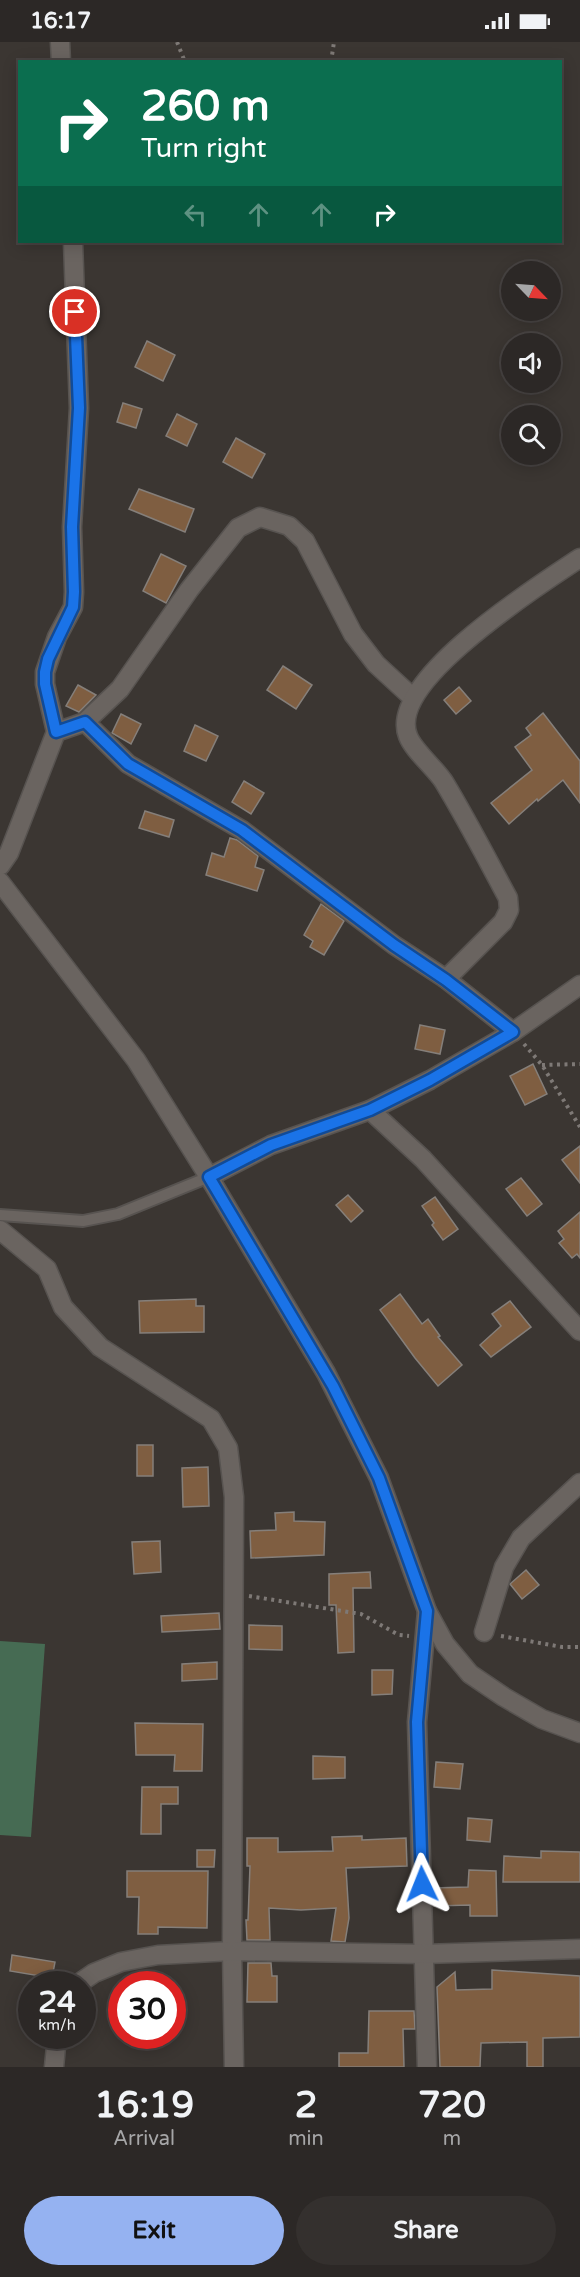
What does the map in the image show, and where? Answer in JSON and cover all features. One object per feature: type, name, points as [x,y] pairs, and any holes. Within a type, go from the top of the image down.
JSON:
[{"type":"street","points":[[60,42],[61,60]]},
{"type":"street","points":[[0,866],[9,853],[56,732],[45,684],[45,672],[52,648],[73,607],[72,527],[79,408],[73,243]]},
{"type":"street","points":[[56,732],[85,722],[120,689],[189,590],[238,528],[260,517],[289,526],[305,541],[354,634],[376,664],[413,698]]},
{"type":"street","points":[[446,980],[503,922],[509,910],[508,898],[443,780],[408,736],[405,717],[413,698],[426,678],[469,637],[580,558]]},
{"type":"street","points":[[85,722],[128,764],[242,830],[513,1032]]},
{"type":"street","points":[[0,882],[136,1060],[209,1177],[331,1382],[379,1478],[427,1611],[445,1644],[471,1674],[504,1697],[542,1719],[580,1733]]},
{"type":"street","points":[[209,1177],[271,1145],[370,1110],[430,1080],[513,1032],[580,985]]},
{"type":"street","points":[[370,1110],[423,1159],[580,1331]]},
{"type":"street","points":[[0,1230],[47,1269],[63,1307],[100,1347],[211,1419],[228,1448],[234,1497],[232,1951],[234,2067]]},
{"type":"street","points":[[484,1632],[504,1567],[521,1538],[580,1483]]},
{"type":"street","points":[[427,1611],[417,1722],[428,2067]]},
{"type":"street","points":[[96,1972],[137,1958],[232,1951],[423,1954],[580,1949]]},
{"type":"street","points":[[54,2067],[56,2049]]},
{"type":"lane","points":[[0,1215],[83,1221],[118,1215],[209,1177]]},
{"type":"path","points":[[177,42],[183,60]]},
{"type":"path","points":[[331,60],[334,42]]},
{"type":"path","points":[[513,1032],[542,1065],[580,1127]]},
{"type":"path","points":[[542,1065],[580,1064]]},
{"type":"path","points":[[234,1594],[361,1614],[399,1635],[424,1636]]},
{"type":"path","points":[[484,1632],[562,1647],[580,1647]]},
{"type":"green space","points":[[0,1641],[45,1644],[31,1837],[0,1835]]},
{"type":"building","points":[[147,341],[175,355],[163,381],[135,367]]},
{"type":"building","points":[[123,403],[142,409],[136,428],[117,422]]},
{"type":"building","points":[[177,414],[197,424],[187,446],[166,436]]},
{"type":"building","points":[[236,438],[265,454],[252,478],[223,462]]},
{"type":"building","points":[[139,489],[194,509],[185,532],[129,509]]},
{"type":"building","points":[[161,554],[186,566],[166,603],[143,591]]},
{"type":"building","points":[[283,666],[312,685],[296,709],[267,690]]},
{"type":"building","points":[[78,685],[96,695],[79,712],[66,706]]},
{"type":"building","points":[[459,687],[471,701],[456,714],[444,700]]},
{"type":"building","points":[[543,713],[580,761],[580,803],[563,780],[509,824],[491,803],[532,770],[515,747],[531,735],[526,728]]},
{"type":"building","points":[[121,714],[141,724],[131,744],[112,733]]},
{"type":"building","points":[[195,725],[218,736],[206,761],[184,751]]},
{"type":"building","points":[[244,781],[264,793],[251,814],[232,802]]},
{"type":"building","points":[[145,811],[174,820],[169,837],[139,828]]},
{"type":"building","points":[[230,838],[237,840],[258,856],[255,867],[264,870],[257,891],[206,875],[212,853],[224,857]]},
{"type":"building","points":[[321,904],[344,921],[324,955],[310,947],[313,941],[304,935]]},
{"type":"building","points":[[420,1025],[445,1030],[440,1054],[415,1049]]},
{"type":"building","points":[[533,1064],[547,1094],[525,1105],[510,1076]]},
{"type":"building","points":[[580,1146],[580,1183],[562,1160]]},
{"type":"building","points":[[521,1178],[542,1204],[527,1216],[506,1189]]},
{"type":"building","points":[[348,1195],[363,1211],[351,1222],[336,1205]]},
{"type":"building","points":[[435,1197],[458,1229],[443,1240],[422,1206]]},
{"type":"building","points":[[580,1212],[580,1258],[577,1254],[572,1258],[559,1243],[564,1239],[558,1231]]},
{"type":"building","points":[[400,1294],[422,1324],[428,1319],[440,1336],[438,1337],[462,1365],[438,1386],[380,1310]]},
{"type":"building","points":[[196,1299],[196,1306],[204,1306],[204,1332],[140,1333],[139,1301]]},
{"type":"building","points":[[510,1301],[531,1327],[491,1357],[480,1345],[501,1326],[492,1314]]},
{"type":"building","points":[[137,1445],[153,1445],[153,1476],[137,1476]]},
{"type":"building","points":[[208,1467],[209,1506],[183,1507],[182,1468]]},
{"type":"building","points":[[294,1512],[294,1521],[325,1522],[324,1555],[251,1558],[250,1531],[276,1530],[275,1513]]},
{"type":"building","points":[[160,1541],[161,1572],[134,1574],[132,1542]]},
{"type":"building","points":[[526,1570],[539,1585],[522,1599],[510,1584]]},
{"type":"building","points":[[370,1572],[371,1588],[353,1588],[354,1652],[338,1653],[336,1605],[329,1605],[329,1574]]},
{"type":"building","points":[[219,1613],[220,1629],[162,1632],[161,1616]]},
{"type":"building","points":[[249,1625],[282,1626],[282,1650],[249,1649]]},
{"type":"building","points":[[217,1662],[217,1679],[182,1681],[182,1664]]},
{"type":"building","points":[[372,1670],[393,1670],[392,1694],[372,1695]]},
{"type":"building","points":[[135,1723],[203,1724],[202,1771],[174,1771],[175,1755],[136,1755]]},
{"type":"building","points":[[313,1756],[345,1757],[345,1778],[313,1779]]},
{"type":"building","points":[[436,1762],[463,1764],[460,1789],[434,1787]]},
{"type":"building","points":[[142,1787],[178,1787],[178,1804],[161,1804],[161,1834],[141,1834]]},
{"type":"building","points":[[468,1818],[492,1820],[490,1842],[467,1840]]},
{"type":"building","points":[[362,1836],[362,1840],[406,1838],[407,1866],[346,1868],[349,1918],[345,1942],[331,1941],[336,1908],[301,1910],[269,1908],[270,1940],[247,1940],[246,1920],[248,1920],[250,1866],[247,1866],[247,1838],[278,1838],[278,1852],[333,1851],[332,1837]]},
{"type":"building","points":[[197,1850],[215,1850],[214,1867],[197,1867]]},
{"type":"building","points":[[541,1851],[580,1852],[580,1882],[503,1882],[504,1856],[541,1858]]},
{"type":"building","points":[[469,1870],[496,1871],[497,1916],[470,1916],[470,1905],[434,1906],[433,1888],[468,1887]]},
{"type":"building","points":[[127,1871],[208,1871],[207,1928],[158,1927],[158,1934],[138,1934],[139,1897],[127,1897]]},
{"type":"building","points":[[12,1955],[55,1962],[53,1971],[10,1971]]},
{"type":"building","points":[[248,1963],[271,1963],[272,1976],[277,1976],[277,2002],[247,2002]]},
{"type":"building","points":[[492,1970],[580,1976],[580,2037],[543,2038],[543,2067],[527,2067],[527,2042],[481,2043],[480,2067],[440,2067],[437,1987],[455,1972],[456,1990],[492,1989]]},
{"type":"building","points":[[369,2011],[414,2011],[415,2029],[403,2029],[404,2067],[339,2067],[339,2053],[368,2053]]},
{"type":"route","points":[[75,312],[79,408],[72,527],[73,607],[57,637],[45,672],[45,684],[56,732],[85,722],[128,764],[242,830],[513,1032],[430,1080],[370,1110],[271,1145],[209,1177],[333,1386],[379,1478],[427,1611],[417,1722],[422,1884]]}]
